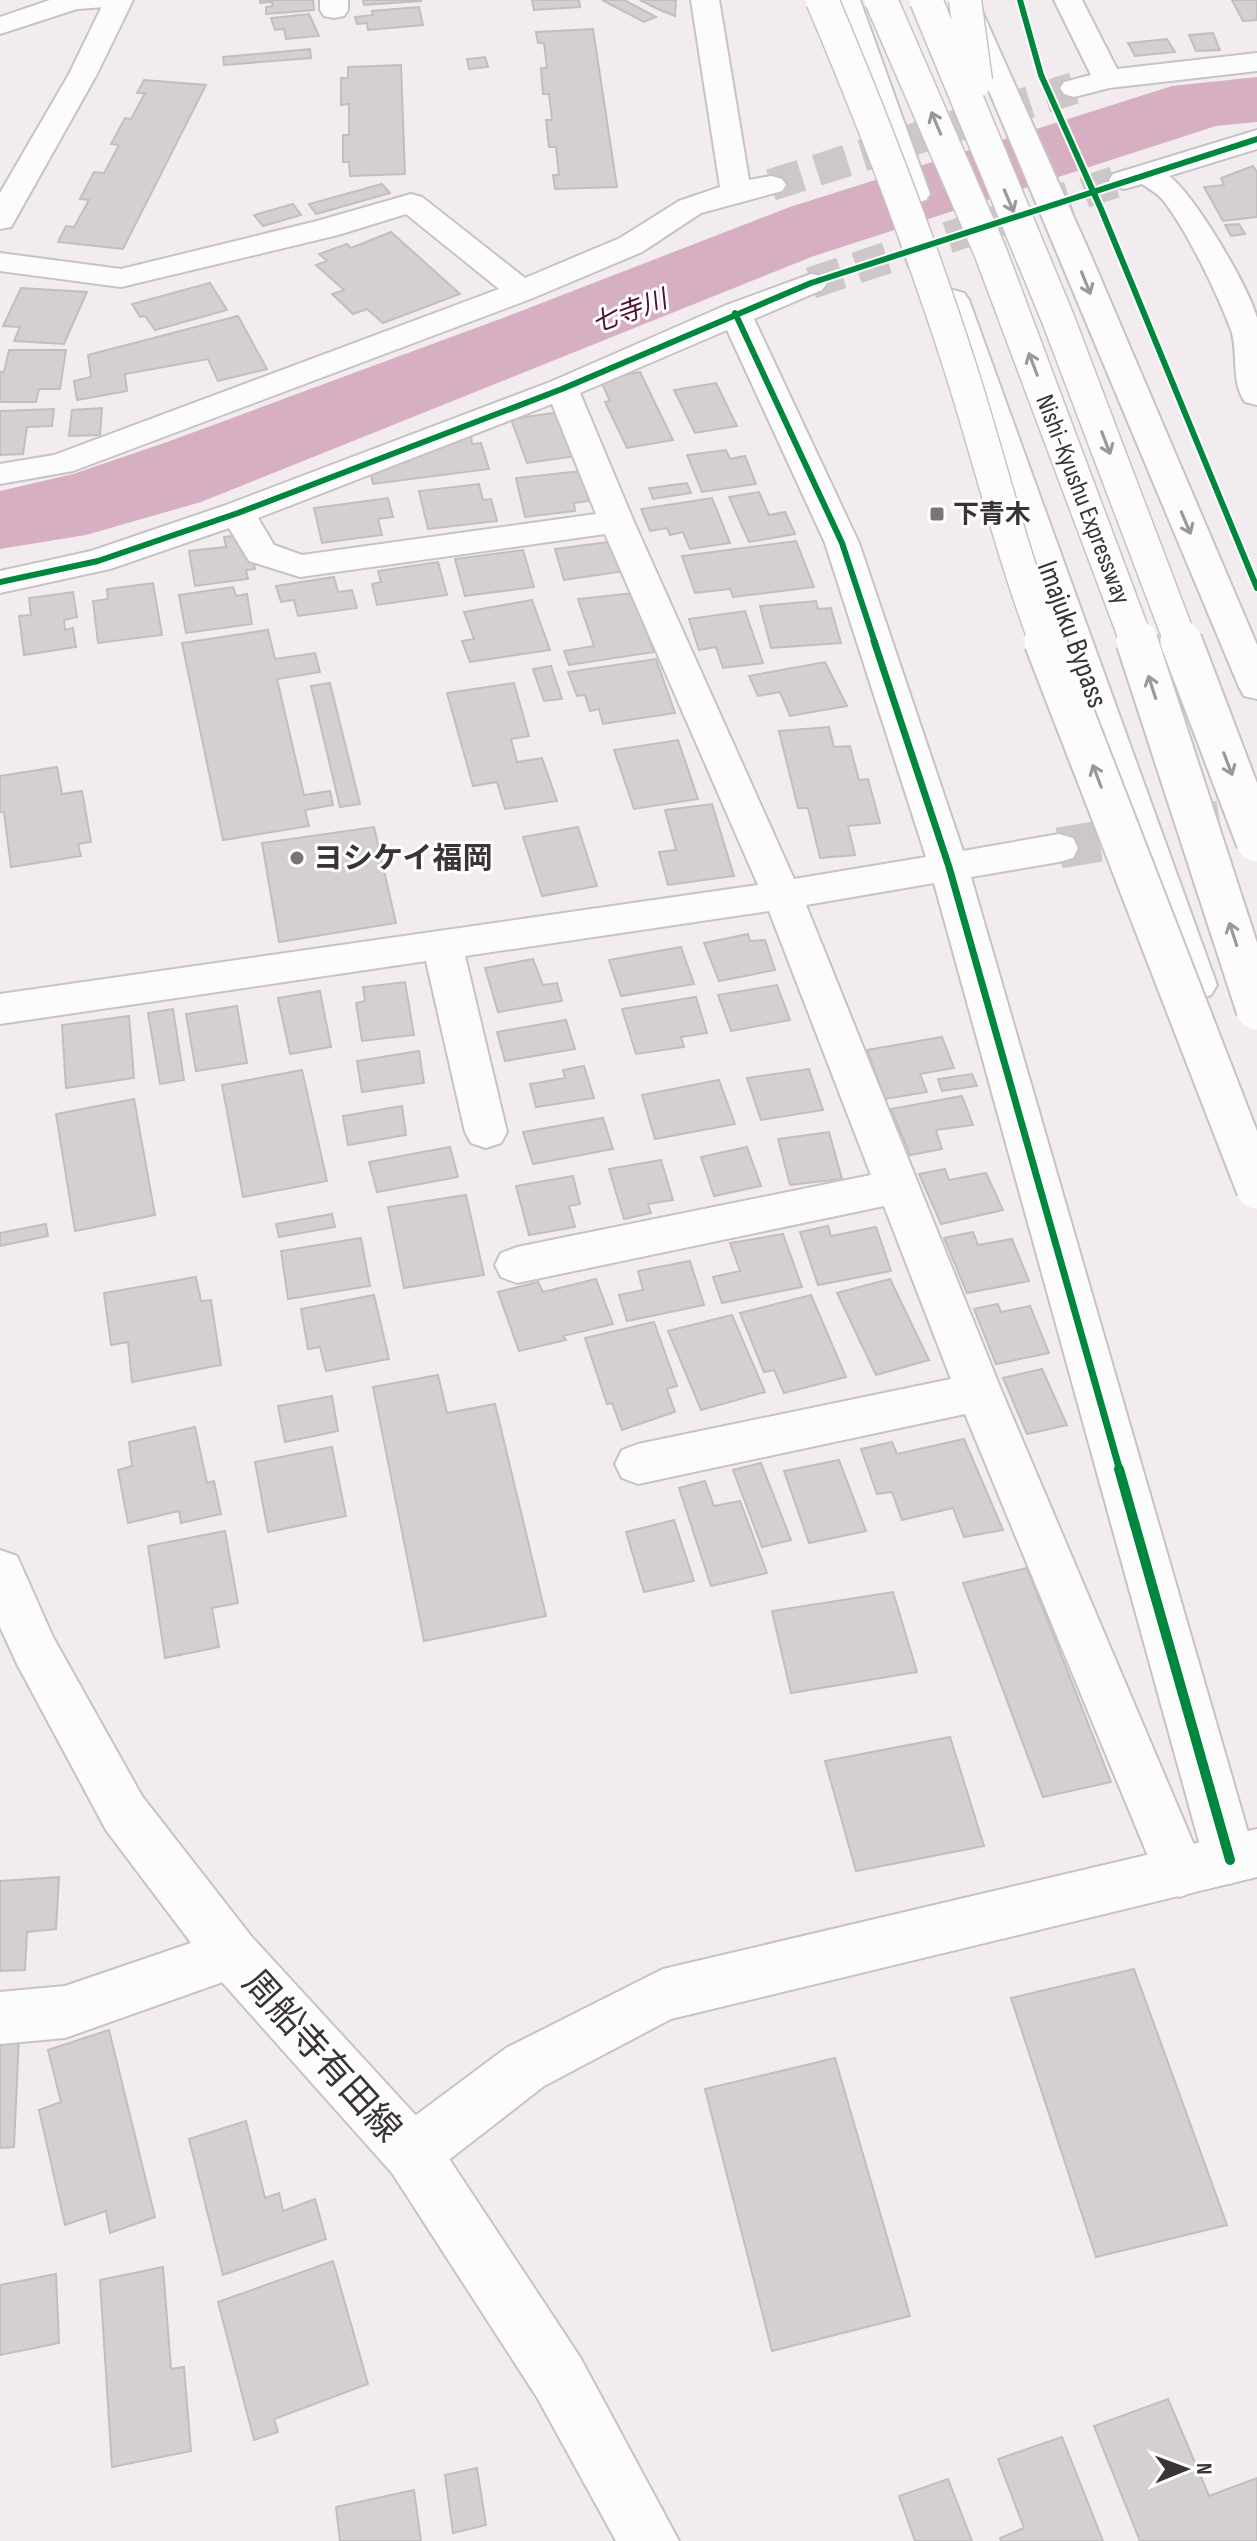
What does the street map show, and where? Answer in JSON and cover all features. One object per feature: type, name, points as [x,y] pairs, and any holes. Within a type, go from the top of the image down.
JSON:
[{"type":"main road","points":[[0,26],[74,1],[110,0]]},
{"type":"main road","points":[[0,220],[83,74],[119,0]]},
{"type":"main road","points":[[705,0],[736,192]]},
{"type":"main road","points":[[822,0],[857,82],[960,368],[1029,598],[1257,1188]]},
{"type":"main road","name":"Imajuku Bypass","points":[[846,0],[1186,949],[1257,1181]]},
{"type":"main road","name":"Nishi-Kyushu Expressway","points":[[881,0],[990,251],[1121,592],[1257,1009]]},
{"type":"main road","name":"Nishi-Kyushu Expressway","points":[[926,0],[1064,334],[1257,841]]},
{"type":"main road","points":[[964,0],[983,139]]},
{"type":"main road","points":[[964,0],[1046,185],[1137,409],[1257,687]]},
{"type":"main road","points":[[1068,0],[1108,79]]},
{"type":"main road","points":[[1074,88],[1108,79],[1257,62]]},
{"type":"main road","points":[[1255,142],[1133,177],[1173,193],[1210,253],[1248,333],[1251,372],[1257,395]]},
{"type":"main road","points":[[0,474],[61,464],[522,291],[631,245],[690,207],[736,192],[771,185]]},
{"type":"main road","points":[[0,262],[121,278],[327,228],[411,203],[522,291]]},
{"type":"main road","points":[[0,582],[98,561],[238,513],[562,389],[811,283]]},
{"type":"main road","points":[[412,2153],[525,2067],[663,1995],[1244,1857],[949,867],[842,543],[735,313]]},
{"type":"main road","points":[[562,389],[617,522],[782,895],[979,1392],[1180,1873]]},
{"type":"main road","points":[[238,513],[261,553],[300,566],[617,522]]},
{"type":"main road","points":[[0,1009],[782,895],[1059,848]]},
{"type":"main road","points":[[442,944],[486,1132]]},
{"type":"main road","points":[[517,1265],[897,1186]]},
{"type":"main road","points":[[638,1464],[979,1392]]},
{"type":"main road","name":"周船寺有田線","points":[[0,1571],[34,1649],[124,1813],[232,1954],[412,2153],[559,2378],[649,2541]]},
{"type":"main road","points":[[0,2018],[65,2012],[232,1954]]},
{"type":"water","name":"七寺川","points":[[1257,77],[1257,122],[1216,126],[814,256],[201,502],[86,535],[0,549],[0,491],[73,474],[167,442],[500,319],[790,207],[1172,86]]},
{"type":"building","points":[[260,0],[313,0],[314,10],[266,14],[266,7],[273,6],[272,2],[260,3]]},
{"type":"building","points":[[363,0],[421,0],[421,1],[364,5]]},
{"type":"building","points":[[532,0],[579,0],[580,7],[534,10]]},
{"type":"building","points":[[602,0],[624,0],[656,17],[644,22]]},
{"type":"building","points":[[640,0],[676,0],[675,16],[660,10]]},
{"type":"building","points":[[1232,0],[1257,0],[1257,20],[1243,21]]},
{"type":"building","points":[[419,7],[423,25],[368,30],[367,23],[357,24],[355,17],[373,15],[372,11]]},
{"type":"building","points":[[309,14],[319,36],[286,39],[284,29],[275,30],[271,18]]},
{"type":"building","points":[[593,29],[617,187],[555,189],[553,175],[559,175],[556,147],[549,147],[546,120],[552,120],[549,94],[543,94],[541,68],[547,68],[544,43],[538,43],[536,32]]},
{"type":"building","points":[[1213,33],[1220,50],[1196,51],[1189,35]]},
{"type":"building","points":[[1167,39],[1175,52],[1135,56],[1128,43]]},
{"type":"building","points":[[310,49],[311,58],[224,65],[223,57]]},
{"type":"building","points":[[485,57],[488,67],[469,69],[467,59]]},
{"type":"building","points":[[401,65],[405,174],[350,176],[349,162],[343,162],[343,135],[349,135],[349,104],[341,105],[341,78],[348,78],[348,67]]},
{"type":"building","points":[[144,80],[206,85],[123,249],[58,242],[66,226],[74,227],[89,200],[80,199],[94,172],[104,173],[119,145],[111,144],[125,118],[131,119],[145,93],[137,93]]},
{"type":"building","points":[[1253,166],[1257,172],[1257,217],[1223,221],[1204,187],[1224,185],[1221,178]]},
{"type":"building","points":[[382,184],[390,193],[316,214],[309,204]]},
{"type":"building","points":[[293,204],[301,215],[263,226],[254,215]]},
{"type":"building","points":[[1239,224],[1245,234],[1231,236],[1225,225]]},
{"type":"building","points":[[391,232],[460,294],[383,323],[367,309],[353,314],[332,294],[344,290],[316,265],[327,261],[319,254],[347,244],[351,248]]},
{"type":"building","points":[[210,283],[227,310],[155,330],[145,316],[140,317],[132,304]]},
{"type":"building","points":[[21,288],[87,292],[64,344],[14,341],[20,327],[3,326]]},
{"type":"building","points":[[238,316],[267,369],[218,381],[208,359],[125,374],[127,391],[77,400],[74,381],[91,377],[88,355]]},
{"type":"building","points":[[9,350],[66,350],[60,389],[39,389],[36,402],[0,402],[0,372],[4,372]]},
{"type":"building","points":[[640,372],[673,440],[627,448],[605,402],[610,401],[600,379]]},
{"type":"building","points":[[716,383],[737,426],[695,433],[674,390]]},
{"type":"building","points":[[102,408],[100,435],[69,436],[72,410]]},
{"type":"building","points":[[54,409],[52,426],[27,427],[23,454],[0,455],[0,411]]},
{"type":"building","points":[[567,411],[584,455],[527,463],[511,419]]},
{"type":"building","points":[[471,436],[472,444],[481,443],[489,469],[373,484],[371,475]]},
{"type":"building","points":[[726,450],[730,459],[745,456],[756,484],[702,492],[687,455]]},
{"type":"building","points":[[581,471],[589,501],[574,503],[575,511],[525,517],[516,478]]},
{"type":"building","points":[[687,483],[691,493],[653,499],[649,488]]},
{"type":"building","points":[[479,484],[483,500],[491,499],[497,521],[428,529],[419,491]]},
{"type":"building","points":[[759,492],[769,515],[785,512],[795,534],[749,542],[729,497]]},
{"type":"building","points":[[388,498],[393,517],[378,519],[382,535],[322,543],[314,508]]},
{"type":"building","points":[[712,498],[730,543],[690,549],[683,532],[670,535],[667,528],[650,531],[641,509]]},
{"type":"building","points":[[238,535],[250,543],[255,569],[246,570],[248,579],[195,586],[189,551],[226,547],[224,537]]},
{"type":"building","points":[[615,541],[625,571],[564,580],[555,549]]},
{"type":"building","points":[[796,541],[814,587],[733,597],[730,589],[695,593],[682,556]]},
{"type":"building","points":[[523,550],[534,587],[465,596],[455,559]]},
{"type":"building","points":[[438,562],[447,595],[377,605],[372,584],[381,582],[378,571]]},
{"type":"building","points":[[334,577],[338,592],[352,590],[357,608],[298,616],[294,600],[281,602],[276,586]]},
{"type":"building","points":[[153,583],[162,635],[98,643],[93,601],[108,599],[107,589]]},
{"type":"building","points":[[233,587],[236,596],[247,594],[252,624],[186,633],[179,595]]},
{"type":"building","points":[[73,592],[77,617],[64,620],[65,630],[73,628],[76,647],[24,655],[19,616],[31,615],[29,598]]},
{"type":"building","points":[[633,593],[654,652],[569,665],[564,651],[594,646],[578,599]]},
{"type":"building","points":[[532,600],[550,650],[470,662],[462,641],[474,639],[464,612]]},
{"type":"building","points":[[816,601],[818,609],[831,608],[841,643],[771,648],[760,606]]},
{"type":"building","points":[[745,611],[763,663],[723,668],[716,647],[699,650],[689,619]]},
{"type":"building","points":[[268,630],[275,659],[315,653],[320,672],[277,679],[304,795],[330,791],[333,805],[305,810],[309,826],[223,840],[182,643]]},
{"type":"building","points":[[656,659],[675,713],[603,724],[599,709],[590,711],[585,695],[577,696],[568,672]]},
{"type":"building","points":[[825,662],[847,706],[790,716],[780,692],[758,696],[749,676]]},
{"type":"building","points":[[551,666],[562,699],[544,701],[533,669]]},
{"type":"building","points":[[330,683],[360,804],[340,807],[311,686]]},
{"type":"building","points":[[514,683],[529,736],[511,739],[517,762],[542,758],[557,801],[505,809],[497,782],[473,786],[447,693]]},
{"type":"building","points":[[829,727],[834,747],[850,746],[859,780],[868,779],[880,823],[848,826],[855,855],[820,858],[808,808],[798,808],[779,731]]},
{"type":"building","points":[[678,740],[698,799],[634,809],[614,750]]},
{"type":"building","points":[[57,767],[62,794],[82,791],[91,842],[78,844],[81,856],[11,867],[4,812],[0,812],[0,776]]},
{"type":"building","points":[[712,804],[734,876],[668,885],[659,852],[676,850],[665,810]]},
{"type":"building","points":[[374,827],[396,923],[279,942],[262,843]]},
{"type":"building","points":[[578,827],[597,886],[542,896],[523,837]]},
{"type":"building","points":[[748,934],[750,941],[765,940],[775,970],[719,981],[704,943]]},
{"type":"building","points":[[681,947],[694,984],[621,996],[609,960]]},
{"type":"building","points":[[533,959],[543,985],[557,983],[562,1001],[498,1012],[485,968]]},
{"type":"building","points":[[405,982],[414,1035],[362,1041],[356,1003],[365,1001],[363,987]]},
{"type":"building","points":[[777,985],[790,1020],[731,1031],[718,995]]},
{"type":"building","points":[[320,991],[331,1047],[290,1054],[278,998]]},
{"type":"building","points":[[696,997],[707,1033],[681,1037],[684,1047],[636,1054],[622,1009]]},
{"type":"building","points":[[237,1006],[247,1063],[196,1071],[186,1014]]},
{"type":"building","points":[[173,1009],[184,1080],[160,1084],[148,1013]]},
{"type":"building","points":[[129,1016],[134,1078],[66,1088],[62,1025]]},
{"type":"building","points":[[566,1020],[575,1049],[505,1061],[497,1032]]},
{"type":"building","points":[[942,1037],[954,1068],[920,1074],[927,1092],[885,1099],[867,1050]]},
{"type":"building","points":[[419,1051],[424,1083],[362,1092],[357,1061]]},
{"type":"building","points":[[584,1066],[594,1098],[536,1107],[530,1084],[565,1078],[563,1070]]},
{"type":"building","points":[[809,1069],[823,1110],[761,1120],[747,1078]]},
{"type":"building","points":[[302,1070],[327,1181],[243,1197],[222,1085]]},
{"type":"building","points":[[972,1074],[977,1086],[942,1091],[938,1079]]},
{"type":"building","points":[[719,1080],[735,1124],[655,1139],[642,1095]]},
{"type":"building","points":[[962,1096],[973,1125],[936,1130],[942,1149],[910,1155],[891,1109]]},
{"type":"building","points":[[134,1099],[155,1215],[75,1231],[56,1114]]},
{"type":"building","points":[[402,1106],[406,1135],[348,1145],[343,1116]]},
{"type":"building","points":[[603,1118],[613,1149],[533,1164],[523,1132]]},
{"type":"building","points":[[829,1132],[842,1179],[790,1185],[778,1139]]},
{"type":"building","points":[[450,1147],[458,1177],[377,1192],[369,1162]]},
{"type":"building","points":[[747,1147],[761,1186],[714,1196],[701,1157]]},
{"type":"building","points":[[661,1160],[673,1200],[648,1204],[651,1213],[624,1219],[609,1169]]},
{"type":"building","points":[[945,1169],[949,1180],[986,1173],[1003,1210],[941,1224],[919,1174]]},
{"type":"building","points":[[573,1176],[580,1204],[569,1206],[575,1227],[529,1235],[516,1186]]},
{"type":"building","points":[[466,1195],[484,1275],[404,1288],[388,1207]]},
{"type":"building","points":[[332,1214],[335,1227],[279,1237],[276,1224]]},
{"type":"building","points":[[46,1224],[48,1236],[0,1246],[0,1233]]},
{"type":"building","points":[[828,1226],[831,1236],[876,1227],[891,1271],[818,1285],[800,1232]]},
{"type":"building","points":[[973,1232],[978,1245],[1012,1239],[1029,1281],[967,1293],[944,1238]]},
{"type":"building","points":[[783,1234],[802,1287],[722,1303],[713,1277],[740,1271],[730,1243]]},
{"type":"building","points":[[361,1238],[370,1286],[288,1299],[281,1251]]},
{"type":"building","points":[[690,1261],[704,1305],[627,1321],[619,1295],[643,1290],[638,1271]]},
{"type":"building","points":[[196,1277],[201,1301],[211,1300],[221,1365],[132,1382],[128,1342],[111,1345],[104,1293]]},
{"type":"building","points":[[596,1279],[613,1324],[563,1336],[566,1340],[519,1351],[498,1292],[538,1282],[543,1292]]},
{"type":"building","points":[[890,1279],[929,1360],[876,1375],[837,1293]]},
{"type":"building","points":[[374,1295],[389,1359],[326,1371],[320,1347],[308,1349],[301,1309]]},
{"type":"building","points":[[811,1295],[846,1377],[784,1393],[774,1370],[764,1372],[740,1313]]},
{"type":"building","points":[[998,1304],[1001,1312],[1030,1306],[1049,1353],[996,1364],[974,1309]]},
{"type":"building","points":[[732,1315],[765,1392],[701,1410],[668,1331]]},
{"type":"building","points":[[654,1322],[677,1386],[667,1389],[675,1412],[622,1430],[612,1403],[607,1404],[585,1338]]},
{"type":"building","points":[[1042,1369],[1067,1425],[1027,1434],[1003,1378]]},
{"type":"building","points":[[438,1375],[447,1413],[495,1404],[546,1616],[424,1641],[373,1387]]},
{"type":"building","points":[[332,1396],[338,1431],[285,1442],[278,1406]]},
{"type":"building","points":[[195,1427],[207,1483],[214,1481],[221,1514],[181,1523],[179,1511],[128,1523],[118,1470],[132,1466],[129,1442]]},
{"type":"building","points":[[964,1439],[1003,1530],[964,1537],[953,1508],[902,1520],[892,1492],[877,1494],[861,1449],[892,1442],[897,1454]]},
{"type":"building","points":[[332,1447],[346,1516],[268,1532],[255,1462]]},
{"type":"building","points":[[839,1460],[866,1531],[809,1543],[784,1471]]},
{"type":"building","points":[[761,1463],[791,1540],[762,1547],[733,1470]]},
{"type":"building","points":[[705,1481],[714,1506],[740,1501],[767,1573],[711,1586],[679,1488]]},
{"type":"building","points":[[674,1520],[694,1581],[644,1592],[626,1532]]},
{"type":"building","points":[[225,1531],[238,1603],[212,1608],[219,1647],[165,1658],[148,1546]]},
{"type":"building","points":[[1027,1568],[1111,1782],[1043,1797],[963,1583]]},
{"type":"building","points":[[893,1592],[917,1672],[791,1693],[772,1611]]},
{"type":"building","points":[[950,1737],[984,1846],[856,1871],[825,1761]]},
{"type":"building","points":[[59,1877],[56,1929],[27,1932],[25,1970],[0,1971],[0,1881]]},
{"type":"building","points":[[1134,1969],[1227,2225],[1096,2257],[1011,1998]]},
{"type":"building","points":[[109,2030],[155,2217],[110,2233],[106,2211],[65,2225],[39,2110],[61,2102],[48,2050]]},
{"type":"building","points":[[19,2036],[14,2147],[0,2148],[0,2038]]},
{"type":"building","points":[[835,2058],[910,2316],[772,2351],[705,2089]]},
{"type":"building","points":[[246,2121],[265,2198],[279,2193],[283,2211],[315,2199],[326,2239],[223,2275],[189,2139]]},
{"type":"building","points":[[333,2261],[368,2384],[274,2419],[278,2432],[254,2440],[218,2302]]},
{"type":"building","points":[[163,2267],[171,2369],[184,2367],[191,2451],[112,2467],[100,2280]]},
{"type":"building","points":[[56,2274],[59,2343],[0,2355],[0,2285]]},
{"type":"building","points":[[1168,2399],[1209,2496],[1257,2478],[1257,2541],[1140,2541],[1094,2426]]},
{"type":"building","points":[[1062,2437],[1103,2541],[1001,2541],[1000,2538],[1024,2528],[998,2459]]},
{"type":"building","points":[[477,2468],[486,2525],[453,2533],[445,2475]]},
{"type":"building","points":[[948,2479],[972,2541],[915,2541],[899,2496]]},
{"type":"building","points":[[414,2490],[421,2541],[340,2541],[336,2507]]},
{"type":"tunnel","points":[[771,185],[1074,88]]},
{"type":"tunnel","points":[[811,283],[1118,181]]},
{"type":"tunnel","points":[[1059,848],[1257,815]]},
{"type":"cycle path","points":[[1020,0],[1041,75],[1101,209],[1257,588]]},
{"type":"cycle path","points":[[0,582],[98,561],[238,513],[562,389],[811,283],[1257,139]]},
{"type":"cycle path","points":[[735,313],[842,543],[949,867],[1230,1860]]},
{"type":"place","name":"下青木","points":[[937,514]]},
{"type":"place","name":"ヨシケイ福岡","points":[[297,858]]}]
